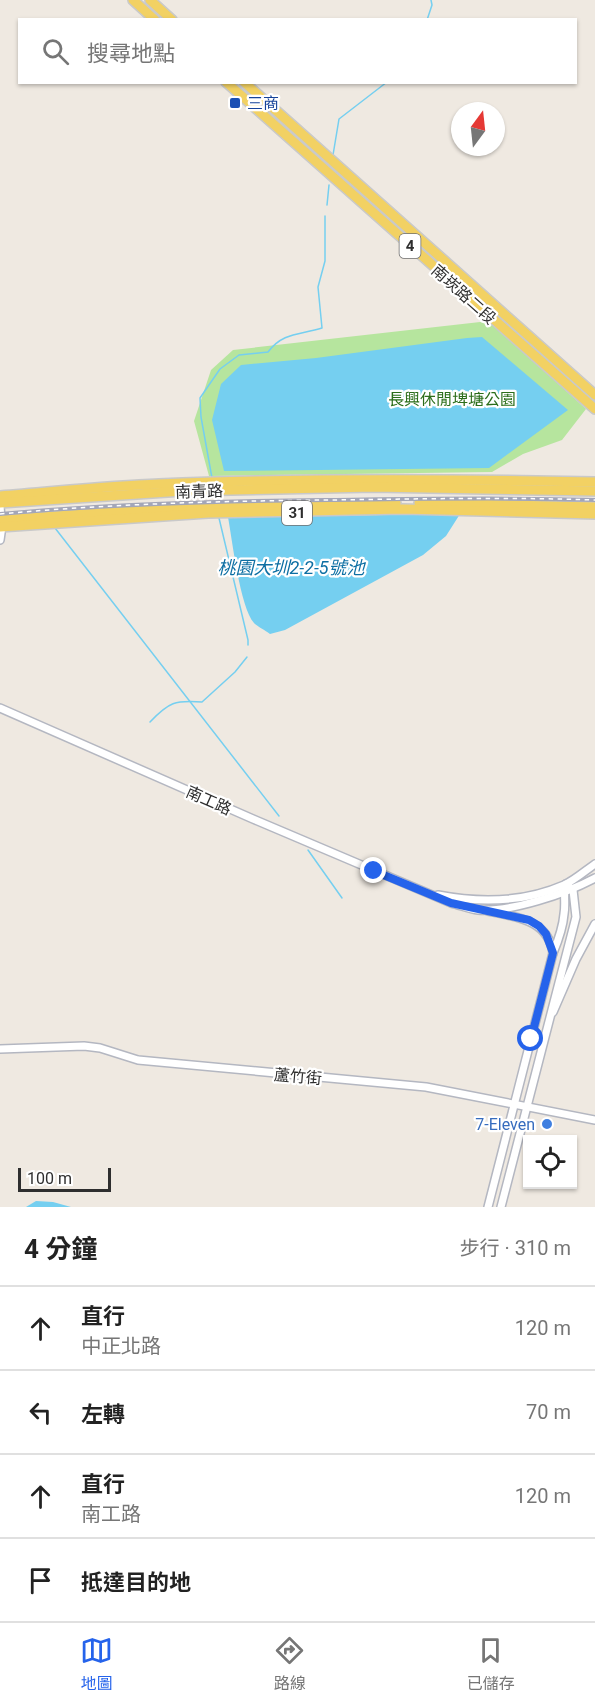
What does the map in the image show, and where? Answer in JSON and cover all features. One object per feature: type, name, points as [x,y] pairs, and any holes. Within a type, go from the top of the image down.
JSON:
[{"type":"main road","points":[[133,0],[153,18]]},
{"type":"main road","points":[[150,0],[170,18]]},
{"type":"main road","name":"南崁路二段","points":[[228,84],[595,409]]},
{"type":"main road","name":"南崁路二段","points":[[246,84],[595,395]]},
{"type":"main road","name":"31","points":[[0,495],[158,484],[342,480],[595,482]]},
{"type":"main road","name":"南青路","points":[[342,480],[374,487]]},
{"type":"main road","name":"南青路","points":[[0,505],[25,501],[183,491],[374,487],[595,491]]},
{"type":"main road","name":"南青路","points":[[25,501],[57,491]]},
{"type":"main road","name":"南青路","points":[[1,523],[152,509],[483,503],[595,507]]},
{"type":"main road","name":"南青路","points":[[335,512],[357,504]]},
{"type":"main road","name":"南青路","points":[[152,509],[183,515]]},
{"type":"main road","name":"31","points":[[1,523],[403,509],[595,514]]},
{"type":"street","points":[[0,505],[0,540]]},
{"type":"street","name":"南工路","points":[[0,708],[451,903],[481,910],[529,903],[573,890],[595,878]]},
{"type":"street","name":"南工路","points":[[419,891],[476,900],[502,900],[566,884],[595,864]]},
{"type":"street","points":[[488,1207],[564,916],[563,893],[566,884],[573,890],[576,917],[501,1207]]},
{"type":"street","points":[[481,910],[523,918],[534,923],[546,934],[553,953]]},
{"type":"street","points":[[549,1023],[576,959],[595,924]]},
{"type":"street","name":"蘆竹街","points":[[0,1049],[84,1046],[100,1048],[138,1060],[426,1087],[595,1120]]},
{"type":"green space","name":"長興休閒埤塘公園","points":[[489,321],[586,409],[562,440],[523,454],[492,472],[209,476],[194,421],[211,370],[233,350]]},
{"type":"water","name":"長興休閒埤塘公園","points":[[482,337],[568,410],[489,468],[224,471],[212,420],[221,384],[241,365]]},
{"type":"water","name":"桃園大圳2-2-5號池","points":[[460,514],[446,536],[423,555],[285,630],[270,634],[254,623],[249,615],[234,556],[228,517]]},
{"type":"water","points":[[36,1201],[53,1202],[71,1207],[26,1207]]},
{"type":"waterway","points":[[428,18],[432,5],[431,0]]},
{"type":"waterway","points":[[333,155],[339,119],[384,84]]},
{"type":"waterway","points":[[327,205],[329,185]]},
{"type":"waterway","points":[[212,478],[201,417],[200,398],[220,369],[239,355],[268,352],[286,337],[322,328],[318,287],[325,261],[325,216]]},
{"type":"waterway","points":[[219,518],[248,645]]},
{"type":"waterway","points":[[55,528],[279,816]]},
{"type":"waterway","points":[[150,722],[162,710],[173,704],[185,701],[202,702],[235,672],[247,657]]},
{"type":"waterway","points":[[308,850],[342,898]]},
{"type":"railway","points":[[0,514],[123,505],[245,501],[461,498],[595,500]]},
{"type":"place","name":"三商","points":[[235,103]]},
{"type":"place","name":"7-Eleven","points":[[547,1124]]},
{"type":"route","points":[[374,871],[451,903],[523,918],[543,930],[551,943],[553,953],[531,1039]]}]
